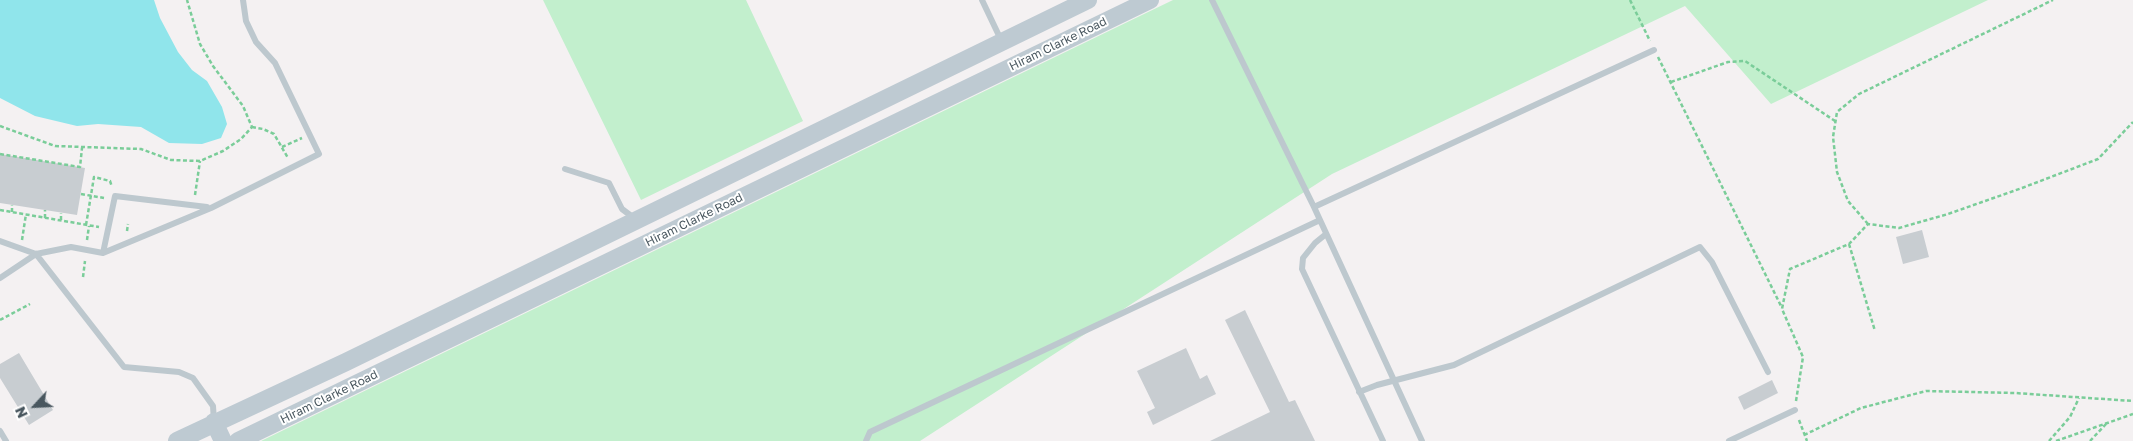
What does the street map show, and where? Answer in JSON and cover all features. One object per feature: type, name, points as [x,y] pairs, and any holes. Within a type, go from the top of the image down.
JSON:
[{"type":"main road","name":"Hiram Clarke Road","points":[[177,441],[430,321],[1088,0]]},
{"type":"main road","name":"Hiram Clarke Road","points":[[238,441],[1150,0]]},
{"type":"main road","points":[[1003,43],[1017,64]]},
{"type":"main road","points":[[821,130],[833,153]]},
{"type":"main road","points":[[637,220],[648,243]]},
{"type":"main road","points":[[430,321],[440,343]]},
{"type":"main road","points":[[214,422],[223,441]]},
{"type":"lane","points":[[0,278],[36,254],[71,247],[103,253],[211,208],[319,154],[275,62],[256,42],[246,21],[243,0]]},
{"type":"lane","points":[[982,0],[1003,43]]},
{"type":"lane","points":[[1212,0],[1314,207],[1422,441]]},
{"type":"lane","points":[[1314,207],[1654,50]]},
{"type":"lane","points":[[565,169],[609,183],[622,209],[637,220]]},
{"type":"lane","points":[[103,253],[115,196],[211,208]]},
{"type":"lane","points":[[866,441],[870,432],[1320,220]]},
{"type":"lane","points":[[1326,234],[1315,243],[1303,258],[1302,269],[1383,441]]},
{"type":"lane","points":[[0,241],[36,254],[124,367],[179,372],[193,378],[213,406],[214,422]]},
{"type":"lane","points":[[1360,392],[1377,384],[1394,382],[1454,365],[1700,247],[1712,262],[1768,372]]},
{"type":"lane","points":[[1729,441],[1795,410]]},
{"type":"lane","points":[[0,431],[6,441]]},
{"type":"path","points":[[187,0],[200,44],[213,66],[243,106],[252,127]]},
{"type":"path","points":[[1630,0],[1782,309],[1802,357],[1795,410],[1807,441]]},
{"type":"path","points":[[2053,0],[1859,94],[1837,112],[1833,137],[1837,172],[1848,202],[1868,224],[1899,228],[2022,188],[2098,159],[2133,122]]},
{"type":"path","points":[[1670,82],[1728,62],[1745,61],[1835,121]]},
{"type":"path","points":[[0,126],[56,146],[141,150],[171,160],[200,161],[223,151],[241,139],[252,127]]},
{"type":"path","points":[[252,127],[274,134],[292,168]]},
{"type":"path","points":[[282,147],[299,139]]},
{"type":"path","points":[[0,154],[80,167],[82,148]]},
{"type":"path","points":[[194,207],[200,161]]},
{"type":"path","points":[[86,225],[94,177],[110,181],[115,196]]},
{"type":"path","points":[[81,194],[105,198]]},
{"type":"path","points":[[12,205],[12,212]]},
{"type":"path","points":[[0,210],[100,227]]},
{"type":"path","points":[[44,218],[45,210]]},
{"type":"path","points":[[61,220],[62,213]]},
{"type":"path","points":[[24,230],[26,214]]},
{"type":"path","points":[[127,230],[128,224]]},
{"type":"path","points":[[1782,309],[1790,269],[1849,244],[1868,224]]},
{"type":"path","points":[[1849,244],[1875,330]]},
{"type":"path","points":[[0,320],[30,304]]},
{"type":"path","points":[[1804,435],[1861,408],[1926,391],[2015,393],[2133,401]]},
{"type":"path","points":[[2050,441],[2070,417],[2079,398]]},
{"type":"path","points":[[2056,441],[2133,414]]},
{"type":"path","points":[[2090,441],[2107,424]]},
{"type":"green space","points":[[543,0],[746,0],[803,121],[641,200]]},
{"type":"green space","points":[[1173,0],[1988,0],[1771,104],[1685,6],[1332,174],[920,441],[261,441]]},
{"type":"water","points":[[0,0],[154,0],[160,18],[178,52],[192,70],[207,81],[222,107],[227,124],[221,138],[202,144],[169,143],[141,127],[98,124],[77,126],[35,116],[0,98]]},
{"type":"building","points":[[0,154],[85,168],[77,215],[0,203]]},
{"type":"building","points":[[1922,230],[1929,257],[1903,264],[1896,237]]},
{"type":"building","points":[[1245,310],[1289,402],[1295,400],[1315,441],[1210,441],[1270,412],[1225,320]]},
{"type":"building","points":[[1186,348],[1200,379],[1207,375],[1216,394],[1153,425],[1147,412],[1155,408],[1137,371]]},
{"type":"building","points":[[19,353],[53,410],[29,425],[0,378],[0,364]]},
{"type":"building","points":[[1772,380],[1778,393],[1744,410],[1738,397]]}]
